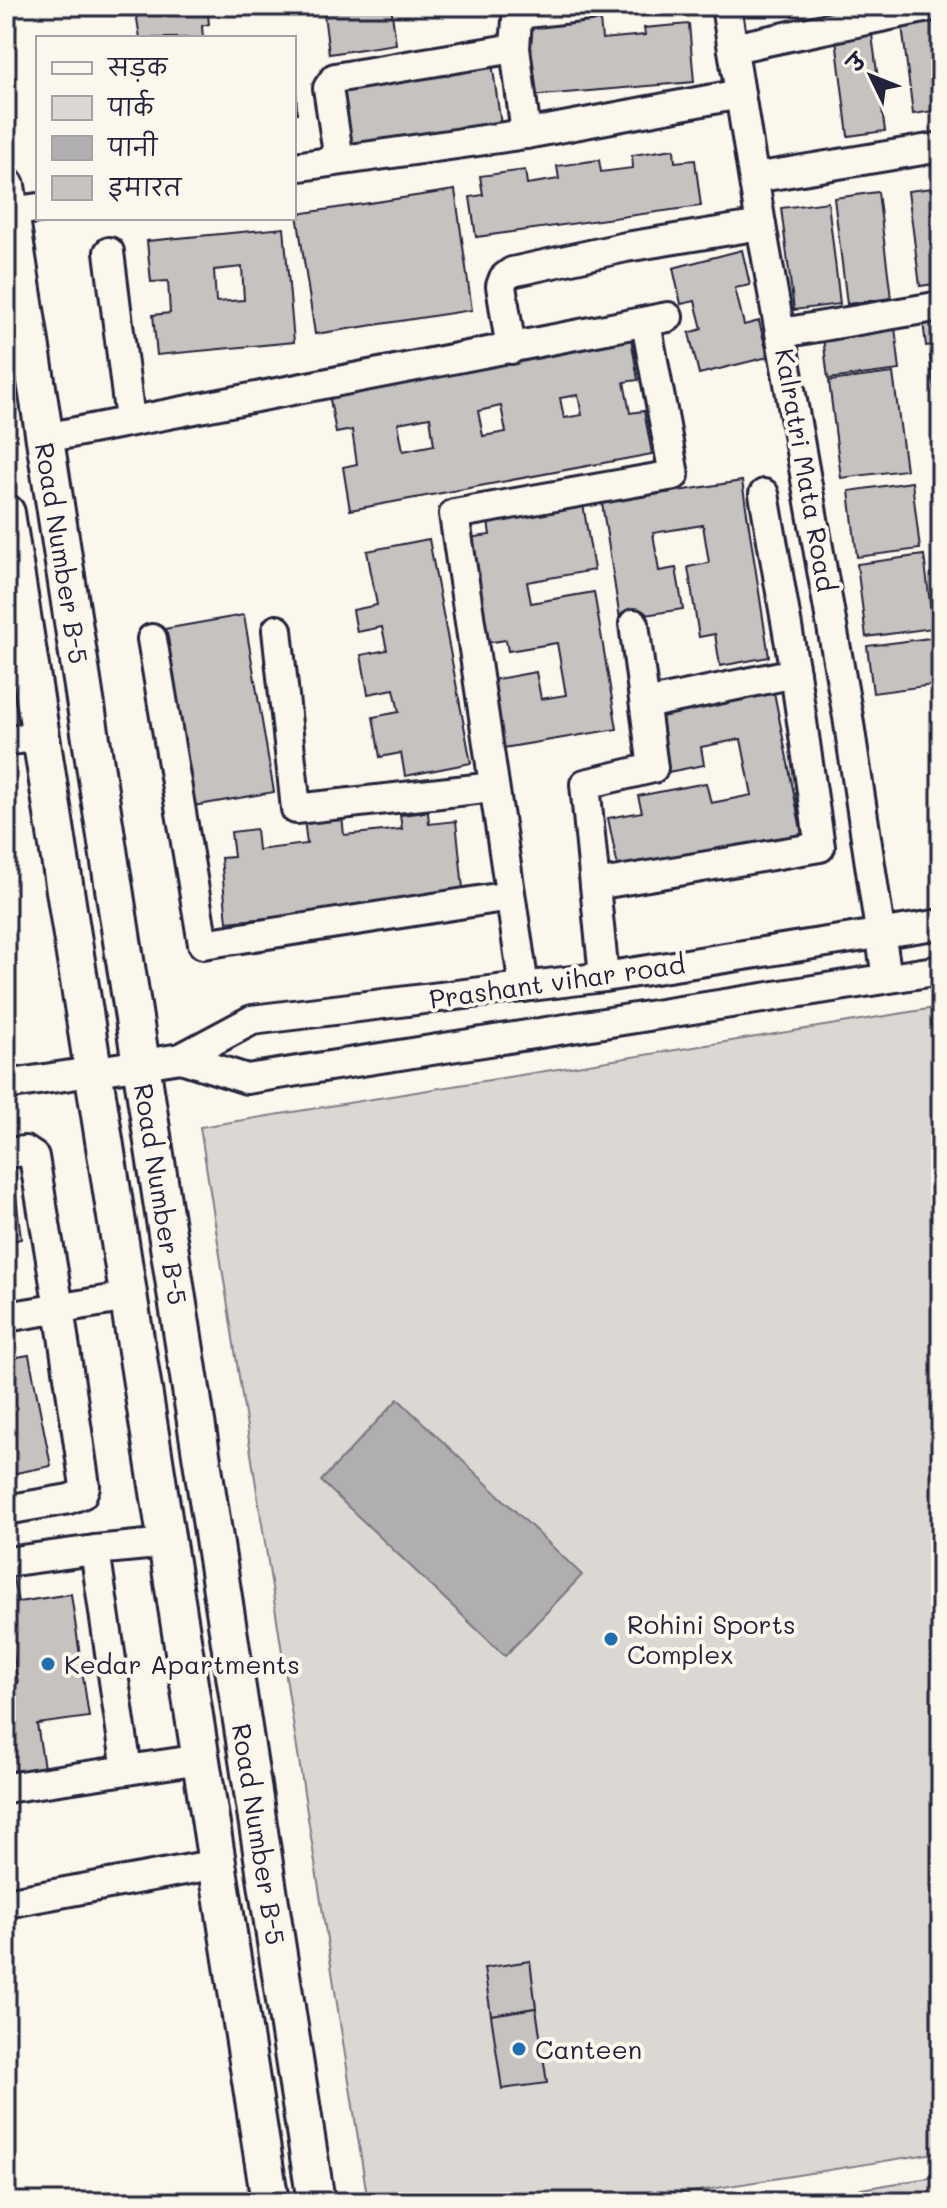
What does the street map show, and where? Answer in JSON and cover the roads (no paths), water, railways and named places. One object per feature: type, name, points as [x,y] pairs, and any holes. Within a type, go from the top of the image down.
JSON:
[{"type":"street","points":[[526,134],[515,48],[518,10],[589,6]]},
{"type":"street","name":"Kalratri Mata Road","points":[[726,6],[761,225],[848,717],[887,978]]},
{"type":"street","points":[[733,48],[933,6]]},
{"type":"street","points":[[339,160],[328,88],[335,78],[515,48]]},
{"type":"street","points":[[296,167],[526,134],[740,94]]},
{"type":"street","points":[[754,178],[941,147]]},
{"type":"street","name":"Road Number B-5","points":[[18,202],[12,275],[45,438],[316,2202]]},
{"type":"street","points":[[511,349],[501,286],[504,278],[512,272],[626,247],[761,225]]},
{"type":"street","points":[[109,252],[130,420]]},
{"type":"street","points":[[782,333],[941,306]]},
{"type":"street","points":[[45,438],[657,320],[674,475],[454,514],[524,987]]},
{"type":"street","points":[[595,885],[820,847],[795,673],[764,494]]},
{"type":"street","points":[[6,513],[23,738],[93,1071],[270,2202]]},
{"type":"street","points":[[604,977],[585,784],[653,768],[634,624]]},
{"type":"street","points":[[277,630],[296,809],[494,787]]},
{"type":"street","points":[[152,639],[203,944],[510,896]]},
{"type":"street","points":[[645,704],[795,673]]},
{"type":"street","name":"Prashant vihar road","points":[[6,1085],[181,1058],[252,1020],[604,977],[941,924]]},
{"type":"street","name":"Prashant vihar road","points":[[181,1058],[247,1079],[941,970]]},
{"type":"street","points":[[6,1153],[25,1151],[34,1157],[84,1490],[79,1496],[69,1499],[6,1510]]},
{"type":"street","points":[[6,1317],[129,1297]]},
{"type":"street","points":[[6,1562],[167,1543]]},
{"type":"street","points":[[95,1550],[127,1770]]},
{"type":"street","points":[[6,1788],[201,1759]]},
{"type":"street","points":[[6,1903],[217,1864]]},
{"type":"water","points":[[398,1399],[582,1575],[505,1656],[321,1481]]},
{"type":"place","name":"Rohini Sports Complex","points":[[611,1639]]},
{"type":"place","name":"Kedar Apartments","points":[[48,1664]]},
{"type":"place","name":"Canteen","points":[[519,2049]]}]
